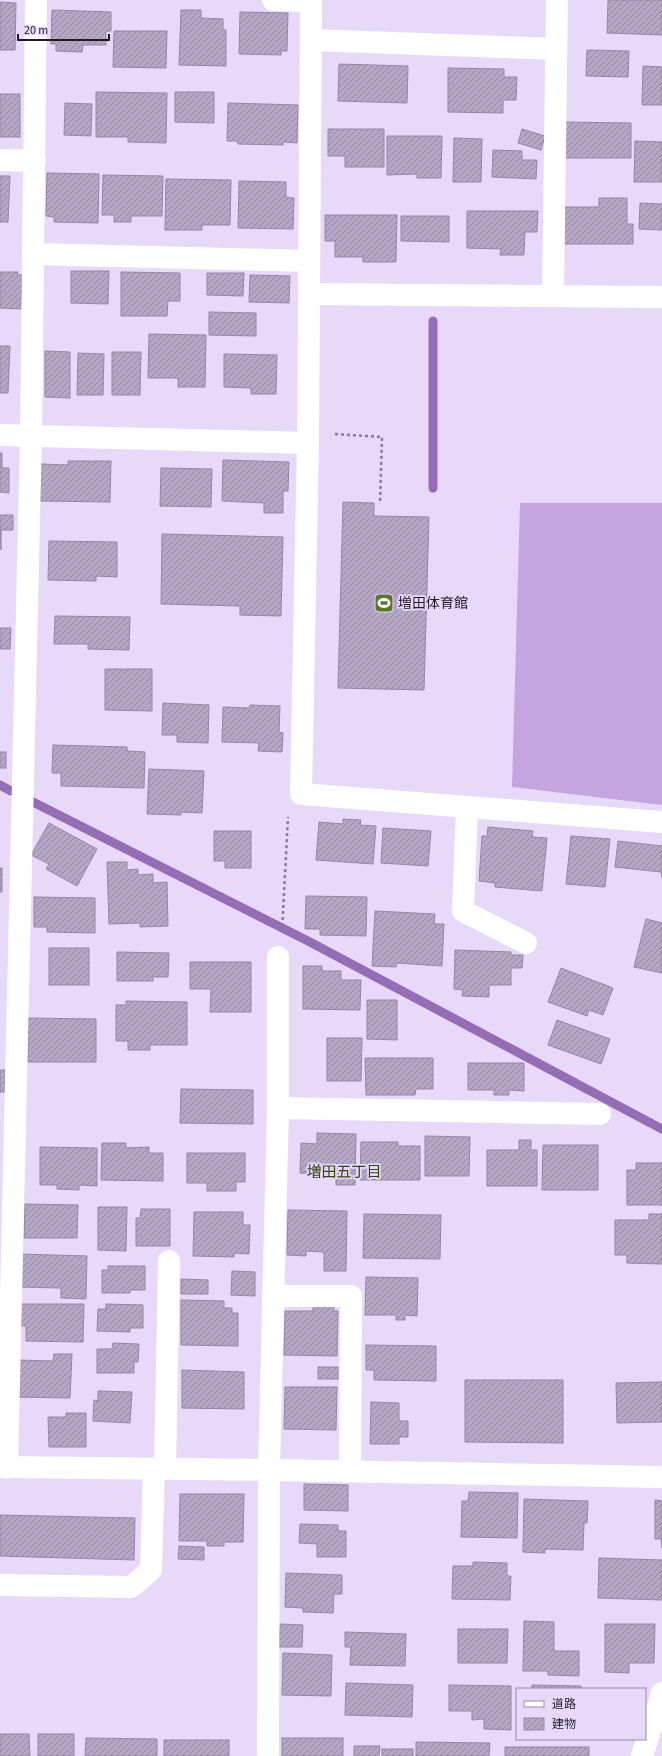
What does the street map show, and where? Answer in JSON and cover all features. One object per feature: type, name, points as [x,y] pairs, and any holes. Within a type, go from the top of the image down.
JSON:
[{"type":"street","points":[[36,0],[31,436],[4,1468],[350,1471],[662,1478]]},
{"type":"street","points":[[273,0],[311,1],[308,443],[301,794],[662,822]]},
{"type":"street","points":[[553,296],[556,0]]},
{"type":"street","points":[[311,40],[556,49]]},
{"type":"street","points":[[0,160],[34,161]]},
{"type":"street","points":[[34,254],[309,261]]},
{"type":"street","points":[[309,294],[662,297]]},
{"type":"street","points":[[0,435],[308,443]]},
{"type":"street","points":[[467,807],[463,911],[526,943]]},
{"type":"street","points":[[268,1756],[269,1470],[278,1108],[278,957]]},
{"type":"street","points":[[278,1108],[600,1114]]},
{"type":"street","points":[[0,1585],[132,1587],[151,1570],[159,1469],[169,1262]]},
{"type":"street","points":[[273,1296],[351,1296],[350,1471]]},
{"type":"street","points":[[642,1756],[662,1693]]},
{"type":"path","points":[[333,434],[382,437],[380,504]]},
{"type":"path","points":[[284,921],[289,811],[301,794]]},
{"type":"shaded area","points":[[520,503],[662,503],[662,805],[512,787]]},
{"type":"building","points":[[608,0],[662,0],[662,35],[607,33]]},
{"type":"building","points":[[0,2],[16,3],[15,50],[0,50]]},
{"type":"building","points":[[52,10],[111,12],[111,31],[106,31],[106,45],[83,45],[82,52],[56,51],[56,44],[51,44]]},
{"type":"building","points":[[181,10],[201,10],[201,18],[223,19],[223,30],[226,30],[226,66],[179,65]]},
{"type":"building","points":[[240,12],[288,13],[287,51],[281,51],[281,55],[239,54]]},
{"type":"building","points":[[114,31],[167,31],[166,68],[113,67]]},
{"type":"building","points":[[587,50],[629,51],[628,77],[586,76]]},
{"type":"building","points":[[339,64],[408,66],[407,103],[338,101]]},
{"type":"building","points":[[643,66],[662,67],[662,105],[642,105]]},
{"type":"building","points":[[448,68],[504,69],[504,77],[517,77],[516,100],[503,100],[503,113],[448,112]]},
{"type":"building","points":[[96,92],[167,93],[166,143],[128,142],[128,137],[96,137]]},
{"type":"building","points":[[175,92],[214,92],[214,123],[175,122]]},
{"type":"building","points":[[0,94],[20,94],[20,137],[0,137]]},
{"type":"building","points":[[65,103],[92,104],[91,136],[64,135]]},
{"type":"building","points":[[228,103],[298,105],[297,143],[283,142],[283,145],[238,144],[237,141],[227,141]]},
{"type":"building","points":[[563,122],[631,123],[631,158],[562,158]]},
{"type":"building","points":[[328,129],[384,129],[384,167],[345,167],[345,156],[328,156]]},
{"type":"building","points":[[522,129],[545,136],[541,150],[518,143]]},
{"type":"building","points":[[387,136],[442,136],[441,178],[417,178],[417,174],[387,175]]},
{"type":"building","points":[[454,138],[482,139],[481,182],[453,182]]},
{"type":"building","points":[[635,141],[662,142],[662,182],[634,182]]},
{"type":"building","points":[[493,150],[522,151],[522,160],[537,160],[536,179],[492,177]]},
{"type":"building","points":[[47,173],[99,174],[98,223],[54,222],[54,217],[46,216]]},
{"type":"building","points":[[103,175],[163,176],[162,216],[131,216],[131,222],[114,222],[114,215],[102,215]]},
{"type":"building","points":[[0,176],[10,176],[8,222],[0,222]]},
{"type":"building","points":[[166,179],[231,180],[230,225],[202,225],[202,230],[165,230]]},
{"type":"building","points":[[239,181],[286,182],[286,197],[294,198],[293,229],[238,228]]},
{"type":"building","points":[[599,198],[627,198],[627,224],[633,224],[633,244],[560,244],[560,207],[599,207]]},
{"type":"building","points":[[640,203],[662,204],[662,230],[639,229]]},
{"type":"building","points":[[467,211],[538,211],[537,232],[525,232],[524,255],[500,255],[501,249],[467,248]]},
{"type":"building","points":[[325,215],[397,215],[396,262],[363,262],[363,257],[335,257],[335,241],[325,241]]},
{"type":"building","points":[[401,216],[449,216],[449,242],[401,241]]},
{"type":"building","points":[[71,271],[109,271],[108,304],[71,303]]},
{"type":"building","points":[[0,272],[18,272],[17,275],[22,275],[21,309],[0,308]]},
{"type":"building","points":[[121,272],[180,273],[180,301],[168,301],[167,316],[121,316]]},
{"type":"building","points":[[207,273],[244,273],[243,296],[207,295]]},
{"type":"building","points":[[250,275],[290,276],[289,303],[249,302]]},
{"type":"building","points":[[209,312],[256,313],[256,336],[209,335]]},
{"type":"building","points":[[149,334],[206,335],[205,387],[178,387],[178,378],[148,378]]},
{"type":"building","points":[[0,346],[10,346],[8,393],[0,393]]},
{"type":"building","points":[[45,351],[70,352],[70,398],[45,397]]},
{"type":"building","points":[[112,352],[141,352],[140,395],[112,395]]},
{"type":"building","points":[[78,353],[104,354],[103,395],[77,395]]},
{"type":"building","points":[[224,354],[277,355],[276,394],[251,394],[251,388],[224,387]]},
{"type":"building","points":[[0,453],[2,453],[2,468],[9,468],[9,493],[0,492]]},
{"type":"building","points":[[223,460],[289,462],[288,491],[283,491],[283,513],[264,513],[264,503],[222,501]]},
{"type":"building","points":[[68,461],[111,461],[110,502],[40,501],[41,464],[68,465]]},
{"type":"building","points":[[161,468],[212,469],[211,507],[160,506]]},
{"type":"building","name":"増田体育館","points":[[343,502],[374,503],[374,516],[429,517],[424,690],[338,688]]},
{"type":"building","points":[[0,515],[13,515],[13,530],[1,530],[1,550]]},
{"type":"building","points":[[162,534],[283,537],[281,616],[240,615],[240,606],[161,604]]},
{"type":"building","points":[[49,541],[117,542],[117,577],[96,576],[96,581],[48,580]]},
{"type":"building","points":[[55,616],[130,617],[129,650],[88,649],[88,644],[54,644]]},
{"type":"building","points":[[0,628],[11,628],[10,649],[0,649]]},
{"type":"building","points":[[105,669],[152,669],[152,711],[105,710]]},
{"type":"building","points":[[163,703],[209,705],[208,743],[177,742],[177,735],[162,735]]},
{"type":"building","points":[[250,705],[280,706],[279,732],[283,733],[282,752],[258,751],[259,743],[222,742],[223,707],[249,708]]},
{"type":"building","points":[[53,745],[127,747],[127,751],[145,752],[144,788],[61,786],[61,773],[52,773]]},
{"type":"building","points":[[0,752],[6,752],[6,768],[0,768]]},
{"type":"building","points":[[149,769],[204,771],[202,813],[181,812],[181,815],[147,814]]},
{"type":"building","points":[[343,819],[361,820],[360,825],[376,826],[373,864],[316,860],[319,822],[343,824]]},
{"type":"building","points":[[49,823],[97,849],[77,886],[46,869],[49,864],[31,855]]},
{"type":"building","points":[[488,827],[533,831],[532,837],[547,838],[542,891],[495,887],[495,883],[479,881],[482,836],[487,836]]},
{"type":"building","points":[[383,828],[431,831],[428,866],[381,863]]},
{"type":"building","points":[[214,831],[251,831],[251,868],[225,868],[225,861],[214,861]]},
{"type":"building","points":[[571,836],[610,839],[605,887],[566,884]]},
{"type":"building","points":[[618,841],[662,846],[662,877],[661,872],[615,867]]},
{"type":"building","points":[[107,862],[127,862],[127,870],[138,869],[138,875],[153,874],[153,883],[167,882],[168,926],[140,927],[140,923],[109,924]]},
{"type":"building","points":[[0,868],[2,868],[2,892],[0,892]]},
{"type":"building","points":[[306,896],[367,897],[366,936],[320,935],[320,929],[305,929]]},
{"type":"building","points":[[34,897],[95,898],[95,933],[47,932],[47,927],[34,927]]},
{"type":"building","points":[[375,911],[435,914],[434,924],[444,924],[442,966],[397,963],[396,967],[372,966]]},
{"type":"building","points":[[646,919],[662,923],[662,973],[634,967]]},
{"type":"building","points":[[49,948],[89,948],[89,985],[49,985]]},
{"type":"building","points":[[455,950],[511,952],[511,955],[523,955],[522,968],[511,968],[511,985],[489,985],[489,997],[462,996],[463,990],[454,989]]},
{"type":"building","points":[[117,952],[169,953],[168,977],[153,977],[153,981],[117,981]]},
{"type":"building","points":[[190,962],[251,962],[251,1012],[210,1012],[211,989],[190,989]]},
{"type":"building","points":[[303,966],[322,966],[322,971],[341,971],[341,980],[361,980],[360,1010],[303,1009]]},
{"type":"building","points":[[561,968],[613,988],[603,1015],[589,1010],[587,1016],[548,1002]]},
{"type":"building","points":[[367,1000],[397,1000],[397,1040],[367,1039]]},
{"type":"building","points":[[126,1001],[187,1002],[187,1045],[150,1045],[150,1050],[128,1050],[128,1041],[116,1041],[116,1005],[126,1005]]},
{"type":"building","points":[[28,1018],[96,1019],[96,1062],[28,1062]]},
{"type":"building","points":[[557,1020],[610,1039],[601,1064],[548,1045]]},
{"type":"building","points":[[327,1038],[362,1038],[361,1081],[327,1081]]},
{"type":"building","points":[[365,1058],[433,1058],[433,1089],[416,1089],[415,1095],[366,1095]]},
{"type":"building","points":[[468,1063],[524,1063],[524,1091],[509,1090],[509,1095],[494,1095],[494,1090],[468,1090]]},
{"type":"building","points":[[0,1070],[5,1070],[5,1092],[0,1092]]},
{"type":"building","points":[[181,1089],[253,1090],[253,1124],[180,1123]]},
{"type":"building","points":[[317,1133],[356,1134],[355,1185],[336,1185],[336,1174],[300,1173],[301,1143],[317,1144]]},
{"type":"building","points":[[425,1136],[470,1137],[469,1176],[425,1176]]},
{"type":"building","points":[[519,1140],[531,1140],[531,1150],[537,1150],[537,1186],[487,1186],[487,1150],[519,1150]]},
{"type":"building","points":[[361,1142],[398,1142],[398,1146],[420,1146],[420,1180],[360,1180]]},
{"type":"building","points":[[102,1143],[126,1143],[126,1148],[149,1147],[149,1153],[163,1153],[163,1181],[101,1180]]},
{"type":"building","points":[[543,1145],[598,1145],[598,1190],[542,1190]]},
{"type":"building","points":[[40,1147],[97,1148],[97,1186],[79,1185],[79,1190],[57,1189],[57,1185],[40,1185]]},
{"type":"building","points":[[187,1153],[245,1153],[245,1182],[236,1182],[236,1191],[207,1191],[207,1183],[187,1183]]},
{"type":"building","points":[[636,1163],[662,1163],[662,1205],[627,1205],[627,1170],[636,1170]]},
{"type":"building","points":[[25,1204],[78,1205],[77,1238],[24,1238]]},
{"type":"building","points":[[98,1207],[127,1207],[126,1251],[98,1250]]},
{"type":"building","points":[[141,1209],[170,1209],[170,1246],[136,1246],[136,1218],[140,1218]]},
{"type":"building","points":[[288,1210],[347,1211],[346,1271],[324,1271],[324,1252],[306,1251],[306,1256],[287,1255]]},
{"type":"building","points":[[194,1212],[243,1212],[243,1225],[250,1225],[249,1254],[234,1253],[234,1257],[193,1256]]},
{"type":"building","points":[[364,1214],[441,1215],[440,1259],[363,1258]]},
{"type":"building","points":[[649,1214],[662,1214],[662,1264],[627,1263],[627,1255],[615,1255],[615,1220],[649,1220]]},
{"type":"building","points":[[19,1254],[87,1256],[86,1299],[61,1298],[61,1288],[18,1287]]},
{"type":"building","points":[[108,1266],[145,1266],[145,1290],[130,1290],[130,1293],[102,1293],[102,1270],[108,1270]]},
{"type":"building","points":[[232,1271],[255,1272],[255,1296],[231,1295]]},
{"type":"building","points":[[366,1277],[418,1278],[417,1316],[405,1315],[405,1320],[396,1320],[396,1315],[365,1315]]},
{"type":"building","points":[[181,1279],[208,1280],[208,1294],[181,1294]]},
{"type":"building","points":[[181,1300],[224,1301],[224,1308],[232,1308],[232,1313],[238,1313],[238,1346],[181,1345]]},
{"type":"building","points":[[21,1304],[84,1304],[83,1342],[26,1341],[26,1326],[21,1326]]},
{"type":"building","points":[[106,1304],[143,1305],[143,1328],[130,1328],[130,1332],[97,1331],[98,1309],[106,1309]]},
{"type":"building","points":[[313,1306],[334,1306],[334,1311],[338,1311],[337,1356],[284,1355],[285,1311],[313,1311]]},
{"type":"building","points":[[113,1343],[139,1344],[138,1362],[134,1362],[134,1373],[97,1373],[97,1349],[112,1349]]},
{"type":"building","points":[[366,1345],[436,1346],[436,1381],[374,1380],[374,1370],[366,1370]]},
{"type":"building","points":[[54,1354],[72,1354],[70,1398],[15,1397],[16,1360],[53,1361]]},
{"type":"building","points":[[318,1367],[338,1367],[338,1379],[318,1379]]},
{"type":"building","points":[[182,1370],[244,1372],[244,1409],[182,1408]]},
{"type":"building","points":[[465,1380],[563,1380],[563,1443],[465,1442]]},
{"type":"building","points":[[662,1382],[662,1422],[617,1423],[616,1383]]},
{"type":"building","points":[[285,1387],[337,1387],[336,1430],[284,1429]]},
{"type":"building","points":[[98,1391],[132,1392],[130,1423],[93,1421],[94,1400],[98,1401]]},
{"type":"building","points":[[371,1402],[399,1403],[399,1421],[408,1421],[408,1437],[399,1437],[399,1444],[370,1444]]},
{"type":"building","points":[[66,1413],[86,1413],[86,1447],[49,1447],[48,1417],[66,1417]]},
{"type":"building","points":[[304,1484],[348,1485],[348,1511],[304,1510]]},
{"type":"building","points":[[469,1492],[518,1493],[517,1538],[461,1537],[462,1501],[468,1501]]},
{"type":"building","points":[[180,1494],[244,1494],[243,1542],[224,1542],[224,1546],[207,1546],[207,1541],[179,1541]]},
{"type":"building","points":[[524,1499],[588,1501],[587,1523],[584,1523],[583,1550],[545,1549],[545,1553],[523,1552]]},
{"type":"building","points":[[655,1500],[662,1501],[662,1548],[661,1539],[655,1539]]},
{"type":"building","points":[[0,1515],[135,1518],[134,1560],[0,1556]]},
{"type":"building","points":[[300,1524],[338,1525],[338,1531],[346,1531],[346,1557],[317,1557],[317,1544],[299,1543]]},
{"type":"building","points":[[179,1546],[204,1547],[204,1560],[178,1559]]},
{"type":"building","points":[[599,1558],[662,1560],[662,1600],[598,1598]]},
{"type":"building","points":[[473,1562],[507,1563],[507,1576],[511,1576],[510,1600],[452,1599],[453,1566],[473,1566]]},
{"type":"building","points":[[286,1573],[342,1575],[342,1594],[334,1594],[333,1613],[303,1612],[303,1608],[285,1607]]},
{"type":"building","points":[[524,1621],[554,1622],[554,1651],[579,1651],[579,1676],[548,1675],[548,1671],[523,1671]]},
{"type":"building","points":[[280,1624],[303,1625],[302,1647],[279,1647]]},
{"type":"building","points":[[605,1624],[655,1624],[654,1663],[629,1663],[629,1673],[605,1672]]},
{"type":"building","points":[[458,1629],[508,1629],[507,1663],[458,1663]]},
{"type":"building","points":[[345,1632],[406,1634],[405,1666],[350,1665],[351,1647],[345,1647]]},
{"type":"building","points":[[283,1653],[332,1655],[331,1696],[282,1695]]},
{"type":"building","points":[[346,1683],[413,1685],[412,1717],[345,1715]]},
{"type":"building","points":[[449,1685],[511,1686],[511,1730],[484,1729],[484,1719],[472,1720],[472,1711],[449,1711]]},
{"type":"building","points":[[532,1685],[581,1686],[581,1688],[532,1688]]},
{"type":"building","points":[[0,1734],[29,1734],[30,1756],[0,1756]]},
{"type":"building","points":[[38,1734],[74,1734],[74,1756],[38,1756]]},
{"type":"building","points":[[86,1738],[157,1739],[157,1756],[85,1756]]},
{"type":"building","points":[[282,1738],[343,1738],[343,1756],[282,1756]]},
{"type":"building","points":[[164,1740],[229,1740],[229,1756],[164,1756]]},
{"type":"building","points":[[416,1742],[490,1743],[489,1756],[416,1756]]},
{"type":"building","points":[[354,1746],[380,1746],[379,1756],[354,1756]]},
{"type":"building","points":[[505,1747],[589,1747],[589,1756],[505,1756]]},
{"type":"building","points":[[382,1749],[413,1749],[413,1756],[382,1756]]},
{"type":"waterway","points":[[433,321],[433,488]]},
{"type":"waterway","points":[[0,785],[11,791]]},
{"type":"waterway","points":[[31,801],[308,941],[662,1129]]},
{"type":"place","name":"増田体育館","points":[[384,603]]},
{"type":"district","name":"増田五丁目","points":[[344,1172]]}]
